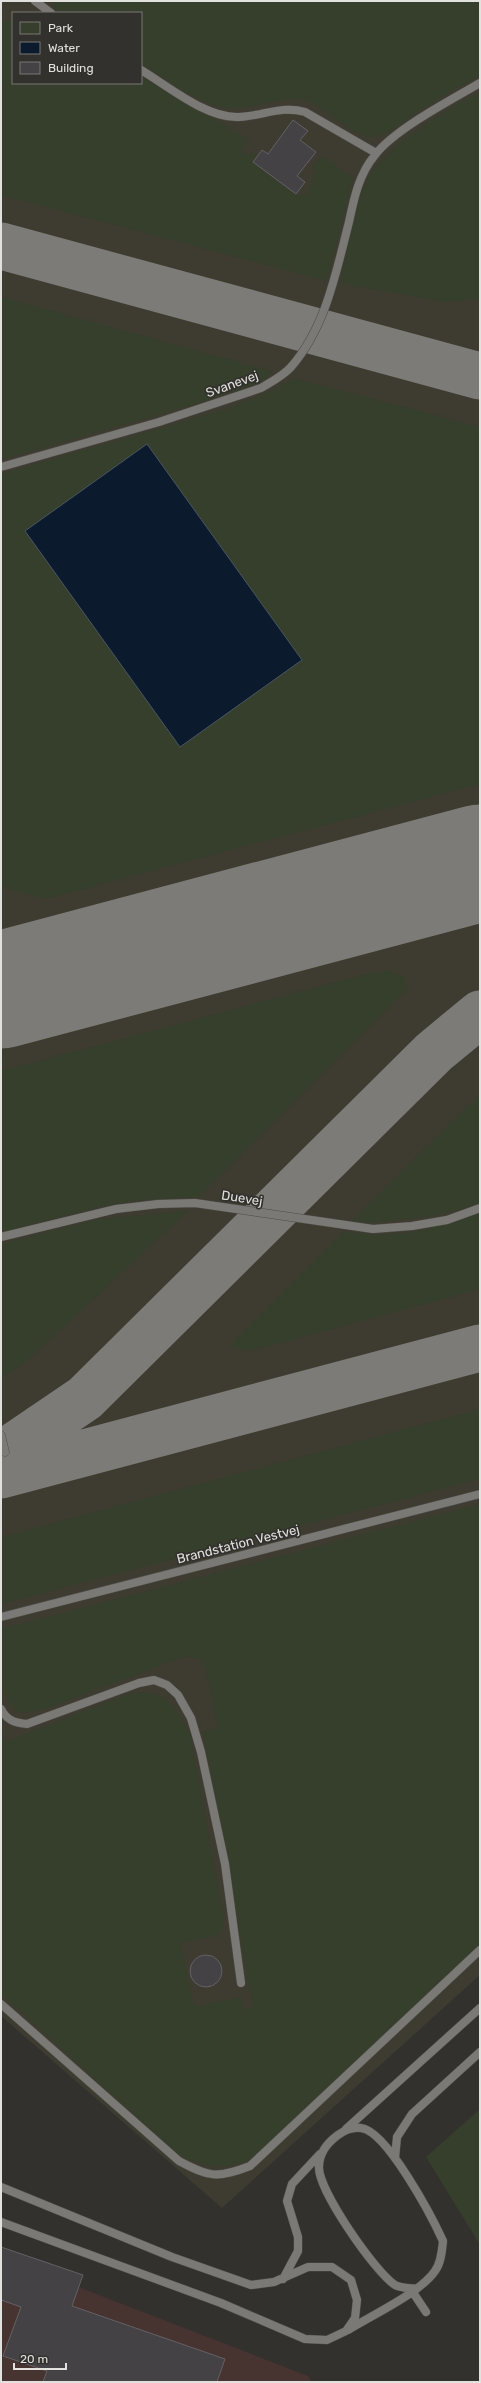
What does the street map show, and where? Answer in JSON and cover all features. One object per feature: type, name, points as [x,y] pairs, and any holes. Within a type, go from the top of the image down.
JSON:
[{"type":"lane","points":[[36,1],[50,12]]},
{"type":"lane","points":[[142,71],[214,114],[238,117],[292,108],[305,112],[376,153]]},
{"type":"lane","name":"Svanevej","points":[[1,467],[159,422],[261,388],[290,367],[315,331],[336,277],[362,176],[376,153],[393,138],[433,111],[480,83]]},
{"type":"lane","name":"Duevej","points":[[1,1237],[116,1209],[158,1204],[196,1203],[373,1229],[412,1226],[447,1220],[480,1208]]},
{"type":"lane","points":[[1,1435],[5,1452]]},
{"type":"lane","name":"Brandstation Vestvej","points":[[1,1617],[480,1494]]},
{"type":"lane","points":[[1,1709],[9,1719],[17,1723],[27,1724],[139,1683],[154,1680],[167,1685],[178,1695],[191,1718],[201,1752],[225,1864],[241,1983]]},
{"type":"lane","points":[[1,2004],[178,2161],[199,2172],[214,2176],[232,2174],[250,2166],[260,2158],[480,1950]]},
{"type":"lane","points":[[283,2279],[298,2250],[298,2237],[287,2201],[292,2184],[332,2139],[346,2129],[480,2008]]},
{"type":"lane","points":[[394,2158],[397,2137],[412,2114],[480,2052]]},
{"type":"lane","points":[[1,2222],[221,2303],[304,2338],[327,2340],[346,2331],[426,2283],[436,2270],[443,2241],[412,2184],[381,2140],[362,2128],[346,2129]]},
{"type":"lane","points":[[320,2154],[318,2168],[324,2187],[364,2251],[382,2275],[396,2286],[414,2290],[426,2312]]},
{"type":"lane","points":[[1,2187],[59,2209],[172,2257],[251,2285],[283,2279],[308,2267],[332,2267],[351,2280],[358,2300],[355,2318],[346,2331]]},
{"type":"shaded area","points":[[1,1],[480,1],[480,1975],[222,2208],[1,2016]]},
{"type":"shaded area","points":[[1,2257],[308,2376],[312,2382],[1,2382]]},
{"type":"green space","points":[[58,1],[480,1],[480,76],[417,112],[387,133],[376,137],[368,137],[351,130],[310,102],[301,100],[281,100],[239,108],[217,106],[206,102],[184,91],[142,65],[142,12],[59,12],[53,7],[53,3]]},
{"type":"green space","points":[[12,18],[12,84],[142,84],[142,77],[249,140],[241,151],[248,156],[251,152],[256,155],[252,161],[297,196],[306,194],[316,171],[311,168],[322,156],[353,178],[327,281],[1,195],[1,24]]},
{"type":"green space","points":[[480,93],[480,299],[445,302],[340,283],[357,204],[361,192],[374,169],[401,143],[433,119]]},
{"type":"green space","points":[[1,297],[272,371],[264,381],[196,404],[1,460]]},
{"type":"green space","points":[[294,378],[480,427],[480,784],[46,899],[9,889],[1,885],[1,474],[224,410],[273,390]]},
{"type":"green space","points":[[390,971],[404,977],[408,985],[405,992],[199,1197],[146,1200],[108,1205],[1,1232],[1,1071],[374,972]]},
{"type":"green space","points":[[480,1094],[480,1204],[432,1216],[400,1220],[351,1222]]},
{"type":"green space","points":[[189,1210],[28,1360],[1,1378],[1,1244],[95,1220]]},
{"type":"green space","points":[[480,1213],[480,1289],[254,1350],[243,1351],[230,1345],[344,1231],[378,1235],[413,1232],[447,1224]]},
{"type":"green space","points":[[480,1409],[480,1479],[1,1604],[1,1537]]},
{"type":"green space","points":[[480,1504],[480,1944],[259,2154],[238,2164],[220,2167],[202,2164],[180,2156],[1,1994],[1,1730],[5,1742],[125,1695],[138,1693],[158,1695],[172,1705],[190,1734],[224,1919],[223,1927],[219,1935],[180,1943],[195,2007],[241,1997],[244,2009],[253,2008],[203,1732],[218,1728],[207,1675],[202,1660],[185,1656],[41,1710],[21,1713],[13,1707],[8,1699],[5,1688],[2,1663],[1,1629]]},
{"type":"green space","points":[[480,2109],[480,2245],[426,2157]]},
{"type":"water","points":[[147,444],[302,660],[180,747],[25,531]]},
{"type":"building","points":[[293,120],[308,131],[300,140],[316,152],[297,176],[305,182],[296,194],[253,162],[262,150],[268,154]]},
{"type":"building","points":[[206,1955],[215,1958],[219,1962],[222,1971],[219,1980],[215,1984],[206,1987],[197,1984],[193,1980],[190,1971],[193,1962],[197,1958]]},
{"type":"building","points":[[1,2247],[83,2275],[72,2306],[225,2359],[217,2382],[43,2382],[47,2371],[3,2356],[21,2307],[1,2300]]},
{"type":"taxiway","points":[[1,246],[480,376]]},
{"type":"taxiway","points":[[1,965],[46,971],[78,969]]},
{"type":"taxiway","points":[[1,1455],[85,1398],[434,1052],[480,1014]]},
{"type":"taxiway","points":[[1,1475],[480,1348]]},
{"type":"runway","points":[[1,990],[480,863]]}]
